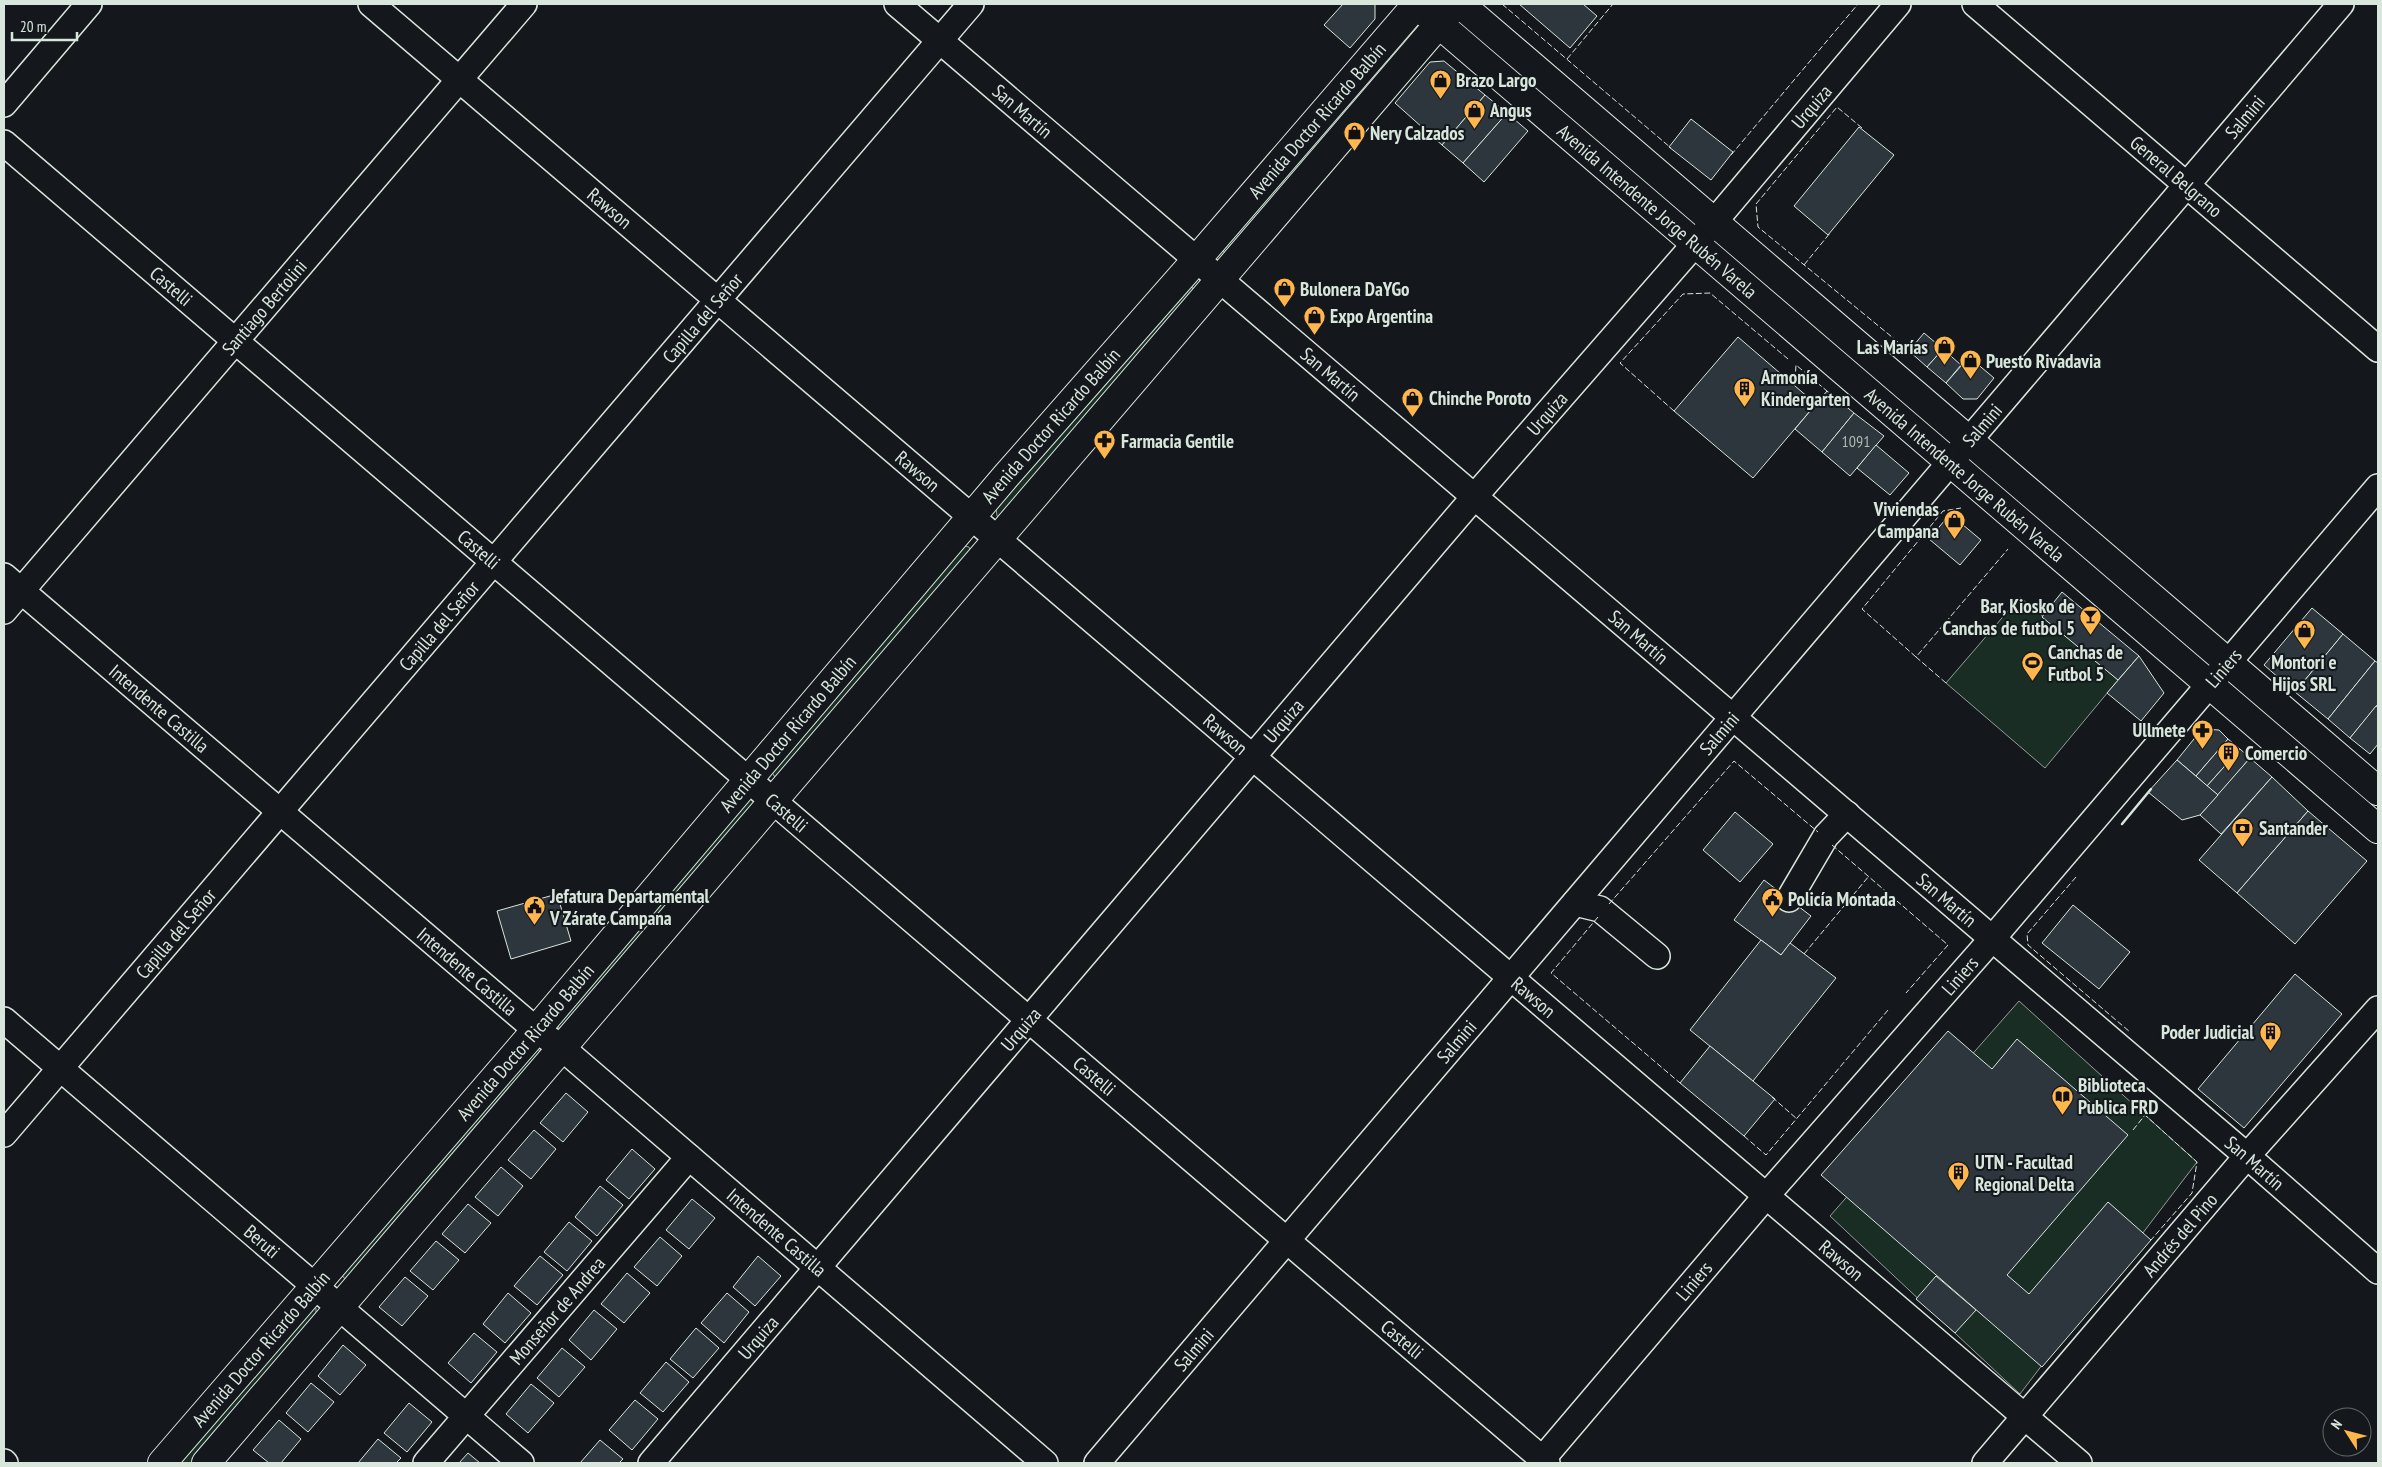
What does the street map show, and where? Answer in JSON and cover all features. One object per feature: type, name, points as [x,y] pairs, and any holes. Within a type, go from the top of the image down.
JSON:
[{"type":"main road","name":"Avenida Intendente Jorge Rubén Varela","points":[[1416,4],[1451,10],[1714,222],[2378,792]]},
{"type":"main road","name":"Avenida Doctor Ricardo Balbín","points":[[162,1463],[536,1030],[970,517],[1197,259],[1416,4]]},
{"type":"main road","name":"Avenida Intendente Jorge Rubén Varela","points":[[1451,10],[1695,244],[2378,829]]},
{"type":"main road","name":"Avenida Doctor Ricardo Balbín","points":[[206,1463],[1451,10]]},
{"type":"street","points":[[4,104],[89,4]]},
{"type":"street","name":"Rawson","points":[[371,4],[1251,758],[2079,1463]]},
{"type":"street","name":"Santiago Bertolini","points":[[4,611],[12,584],[235,340],[524,4]]},
{"type":"street","name":"San Martín","points":[[897,4],[1734,716],[2247,1156],[2378,1271]]},
{"type":"street","name":"Capilla del Señor","points":[[4,1134],[970,4]]},
{"type":"street","name":"Urquiza","points":[[651,1463],[1251,758],[1475,496],[1714,222],[1898,4]]},
{"type":"street","name":"General Belgrano","points":[[1975,4],[2378,349]]},
{"type":"street","name":"Salmini","points":[[1096,1463],[2341,4]]},
{"type":"street","name":"Castelli","points":[[4,143],[1029,1018],[1542,1462]]},
{"type":"street","name":"Liniers","points":[[1542,1462],[1766,1196],[1992,939],[2378,487]]},
{"type":"street","name":"Intendente Castilla","points":[[12,584],[536,1030],[562,1047],[1046,1463]]},
{"type":"street","points":[[1788,899],[1826,836],[1847,814]]},
{"type":"street","points":[[1574,903],[1600,909],[1658,956]]},
{"type":"street","name":"Andrés del Pino","points":[[1985,1463],[2247,1156],[2378,1009]]},
{"type":"street","name":"Beruti","points":[[4,1020],[521,1463]]},
{"type":"street","name":"Monseñor de Andrea","points":[[426,1463],[689,1157]]},
{"type":"green space","points":[[1419,23],[1421,27],[1228,254],[1224,252],[1222,249],[1411,24]]},
{"type":"green space","points":[[1188,286],[1192,287],[1194,291],[1001,517],[997,516],[996,508]]},
{"type":"green space","points":[[969,547],[971,552],[778,778],[774,776],[772,772],[961,548]]},
{"type":"green space","name":"Canchas de Futbol 5","points":[[2020,597],[2118,680],[2045,768],[1946,683]]},
{"type":"green space","points":[[750,798],[754,799],[756,803],[563,1029],[559,1028],[557,1024]]},
{"type":"green space","name":"UTN - Facultad Regional Delta","points":[[2019,1001],[2197,1162],[2020,1394],[1830,1216]]},
{"type":"green space","points":[[535,1048],[539,1050],[540,1054],[348,1280],[344,1278],[342,1275]]},
{"type":"green space","points":[[312,1307],[316,1308],[316,1316],[191,1463],[176,1463]]},
{"type":"building","points":[[1343,4],[1375,4],[1375,19],[1350,48],[1324,25]]},
{"type":"building","points":[[1519,4],[1583,4],[1597,16],[1570,48]]},
{"type":"building","name":"Brazo Largo","points":[[1444,61],[1485,95],[1442,145],[1395,103],[1430,62]]},
{"type":"building","name":"Angus","points":[[1485,95],[1507,113],[1463,163],[1442,145]]},
{"type":"building","points":[[1507,113],[1528,131],[1484,182],[1463,163]]},
{"type":"building","points":[[1691,119],[1733,152],[1711,180],[1669,147]]},
{"type":"building","points":[[1859,127],[1894,155],[1828,235],[1794,206]]},
{"type":"building","points":[[1924,333],[1943,349],[1927,367],[1909,351]]},
{"type":"building","name":"Armonía Kindergarten","points":[[1738,337],[1816,404],[1753,478],[1674,411]]},
{"type":"building","name":"Las Marías","points":[[1943,349],[1961,365],[1946,383],[1927,367]]},
{"type":"building","name":"Puesto Rivadavia","points":[[1969,357],[1994,378],[1977,399],[1963,399],[1946,383]]},
{"type":"building","points":[[1827,391],[1854,413],[1822,452],[1795,429]]},
{"type":"building","points":[[1854,413],[1884,436],[1850,476],[1822,452]]},
{"type":"building","points":[[1876,445],[1909,473],[1890,495],[1857,468]]},
{"type":"building","name":"Viviendas Campana","points":[[1950,514],[1981,540],[1960,565],[1929,539]]},
{"type":"building","name":"Bar, Kiosko de Canchas de futbol 5","points":[[2062,592],[2139,656],[2118,680],[2042,617]]},
{"type":"building","name":"Montori e Hijos SRL","points":[[2312,608],[2343,634],[2295,692],[2264,665]]},
{"type":"building","points":[[2343,634],[2375,661],[2328,719],[2295,692]]},
{"type":"building","points":[[2139,656],[2164,693],[2141,721],[2107,693]]},
{"type":"building","points":[[2375,661],[2378,663],[2378,704],[2350,738],[2328,719]]},
{"type":"building","points":[[2376,706],[2378,707],[2378,744],[2370,754],[2350,738]]},
{"type":"building","name":"Ullmete","points":[[2202,729],[2219,730],[2228,739],[2196,776],[2177,760]]},
{"type":"building","points":[[2228,739],[2240,749],[2207,786],[2196,776]]},
{"type":"building","name":"Comercio","points":[[2240,749],[2250,758],[2218,795],[2207,786]]},
{"type":"building","points":[[2250,758],[2272,777],[2221,834],[2200,815]]},
{"type":"building","points":[[2177,760],[2218,795],[2200,815],[2182,820],[2148,792]]},
{"type":"building","name":"Santander","points":[[2272,777],[2308,811],[2237,893],[2199,860]]},
{"type":"building","points":[[2308,811],[2367,861],[2295,944],[2237,893]]},
{"type":"building","points":[[1735,812],[1773,844],[1740,882],[1703,850]]},
{"type":"building","name":"Policía Montada","points":[[1764,880],[1811,916],[1781,955],[1734,920]]},
{"type":"building","name":"Jefatura Departamental V Zárate Campana","points":[[557,894],[571,941],[511,959],[497,911]]},
{"type":"building","points":[[2073,905],[2130,952],[2099,989],[2042,943]]},
{"type":"building","points":[[1761,940],[1781,955],[1790,943],[1836,978],[1753,1081],[1690,1030]]},
{"type":"building","name":"Poder Judicial","points":[[2295,974],[2342,1014],[2244,1128],[2198,1089]]},
{"type":"building","name":"UTN - Facultad Regional Delta","points":[[1948,1031],[1992,1069],[2017,1039],[2128,1135],[2007,1275],[2029,1294],[2108,1202],[2151,1240],[2042,1367],[1821,1175]]},
{"type":"building","points":[[1710,1046],[1775,1099],[1744,1136],[1680,1083]]},
{"type":"building","points":[[566,1093],[588,1112],[563,1142],[540,1123]]},
{"type":"building","points":[[534,1130],[556,1149],[531,1179],[508,1160]]},
{"type":"building","points":[[632,1149],[655,1169],[629,1199],[606,1180]]},
{"type":"building","points":[[501,1167],[523,1186],[498,1216],[475,1197]]},
{"type":"building","points":[[600,1186],[623,1205],[597,1236],[575,1217]]},
{"type":"building","points":[[692,1199],[715,1218],[689,1249],[666,1230]]},
{"type":"building","points":[[468,1204],[491,1223],[465,1253],[442,1234]]},
{"type":"building","points":[[569,1222],[592,1241],[567,1271],[544,1252]]},
{"type":"building","points":[[660,1237],[682,1256],[657,1286],[634,1267]]},
{"type":"building","points":[[436,1241],[459,1260],[433,1290],[410,1271]]},
{"type":"building","points":[[540,1256],[563,1275],[537,1305],[514,1286]]},
{"type":"building","points":[[758,1256],[781,1276],[755,1306],[733,1287]]},
{"type":"building","points":[[627,1273],[650,1293],[624,1323],[601,1304]]},
{"type":"building","points":[[1936,1276],[1976,1310],[1955,1333],[1916,1299]]},
{"type":"building","points":[[405,1277],[428,1296],[402,1326],[379,1307]]},
{"type":"building","points":[[508,1293],[531,1313],[505,1343],[483,1324]]},
{"type":"building","points":[[727,1293],[749,1312],[724,1343],[701,1323]]},
{"type":"building","points":[[594,1310],[617,1329],[591,1360],[569,1340]]},
{"type":"building","points":[[696,1328],[719,1348],[693,1378],[670,1359]]},
{"type":"building","points":[[474,1333],[497,1352],[471,1383],[448,1363]]},
{"type":"building","points":[[343,1345],[366,1365],[340,1395],[318,1376]]},
{"type":"building","points":[[562,1348],[585,1367],[559,1397],[537,1378]]},
{"type":"building","points":[[666,1362],[689,1382],[663,1412],[640,1393]]},
{"type":"building","points":[[311,1383],[334,1402],[308,1432],[286,1413]]},
{"type":"building","points":[[531,1384],[554,1403],[528,1433],[506,1414]]},
{"type":"building","points":[[635,1400],[658,1419],[632,1450],[609,1430]]},
{"type":"building","points":[[409,1403],[432,1422],[407,1452],[384,1433]]},
{"type":"building","points":[[279,1420],[301,1439],[281,1463],[269,1463],[253,1450]]},
{"type":"building","points":[[378,1439],[401,1458],[396,1463],[358,1463]]},
{"type":"building","points":[[600,1440],[623,1459],[619,1463],[580,1463]]},
{"type":"building","points":[[468,1453],[480,1463],[459,1463]]},
{"type":"fence","points":[[1502,4],[1671,148]]},
{"type":"fence","points":[[1567,59],[1613,4]]},
{"type":"fence","points":[[1731,155],[1858,4]]},
{"type":"fence","points":[[1862,128],[1837,107],[1756,204],[1758,227],[1909,351]]},
{"type":"fence","points":[[1804,265],[1830,233]]},
{"type":"fence","points":[[1674,411],[1620,363],[1683,294],[1710,293],[1788,359]]},
{"type":"fence","points":[[1795,380],[1796,365],[1827,391]]},
{"type":"fence","points":[[1916,657],[1862,609],[1943,511],[1961,508]]},
{"type":"fence","points":[[1946,683],[1916,657],[2008,549]]},
{"type":"fence","points":[[1609,904],[1734,761],[1818,832]]},
{"type":"fence","points":[[1832,845],[1948,945],[1906,993]]},
{"type":"fence","points":[[1804,954],[1869,876]]},
{"type":"fence","points":[[2076,877],[2027,934],[2028,945],[2130,1032]]},
{"type":"fence","points":[[1598,917],[1551,973],[1680,1083]]},
{"type":"fence","points":[[1744,1136],[1766,1155],[1888,1010]]},
{"type":"fence","points":[[1772,1097],[1797,1119]]},
{"type":"fence","points":[[2133,1130],[2145,1115],[2197,1162],[2192,1193],[2151,1240]]},
{"type":"wall","points":[[2122,824],[2151,789]]},
{"type":"place","name":"Brazo Largo","points":[[1440,99]]},
{"type":"place","name":"Angus","points":[[1474,129]]},
{"type":"place","name":"Nery Calzados","points":[[1354,152]]},
{"type":"place","name":"Bulonera DaYGo","points":[[1284,308]]},
{"type":"place","name":"Expo Argentina","points":[[1314,335]]},
{"type":"place","name":"Las Marías","points":[[1944,366]]},
{"type":"place","name":"Puesto Rivadavia","points":[[1970,380]]},
{"type":"place","name":"Armonía Kindergarten","points":[[1745,407]]},
{"type":"place","name":"Chinche Poroto","points":[[1413,417]]},
{"type":"place","name":"Farmacia Gentile","points":[[1105,460]]},
{"type":"place","name":"Viviendas Campana","points":[[1955,539]]},
{"type":"place","name":"Bar, Kiosko de Canchas de futbol 5","points":[[2091,636]]},
{"type":"place","name":"Montori e Hijos SRL","points":[[2304,650]]},
{"type":"place","name":"Canchas de Futbol 5","points":[[2032,682]]},
{"type":"place","name":"Ullmete","points":[[2202,749]]},
{"type":"place","name":"Comercio","points":[[2229,772]]},
{"type":"place","name":"Santander","points":[[2243,847]]},
{"type":"place","name":"Policía Montada","points":[[1772,918]]},
{"type":"place","name":"Jefatura Departamental V Zárate Campana","points":[[534,926]]},
{"type":"place","name":"Poder Judicial","points":[[2270,1051]]},
{"type":"place","name":"Biblioteca Publica FRD","points":[[2062,1115]]},
{"type":"place","name":"UTN - Facultad Regional Delta","points":[[1959,1192]]}]
